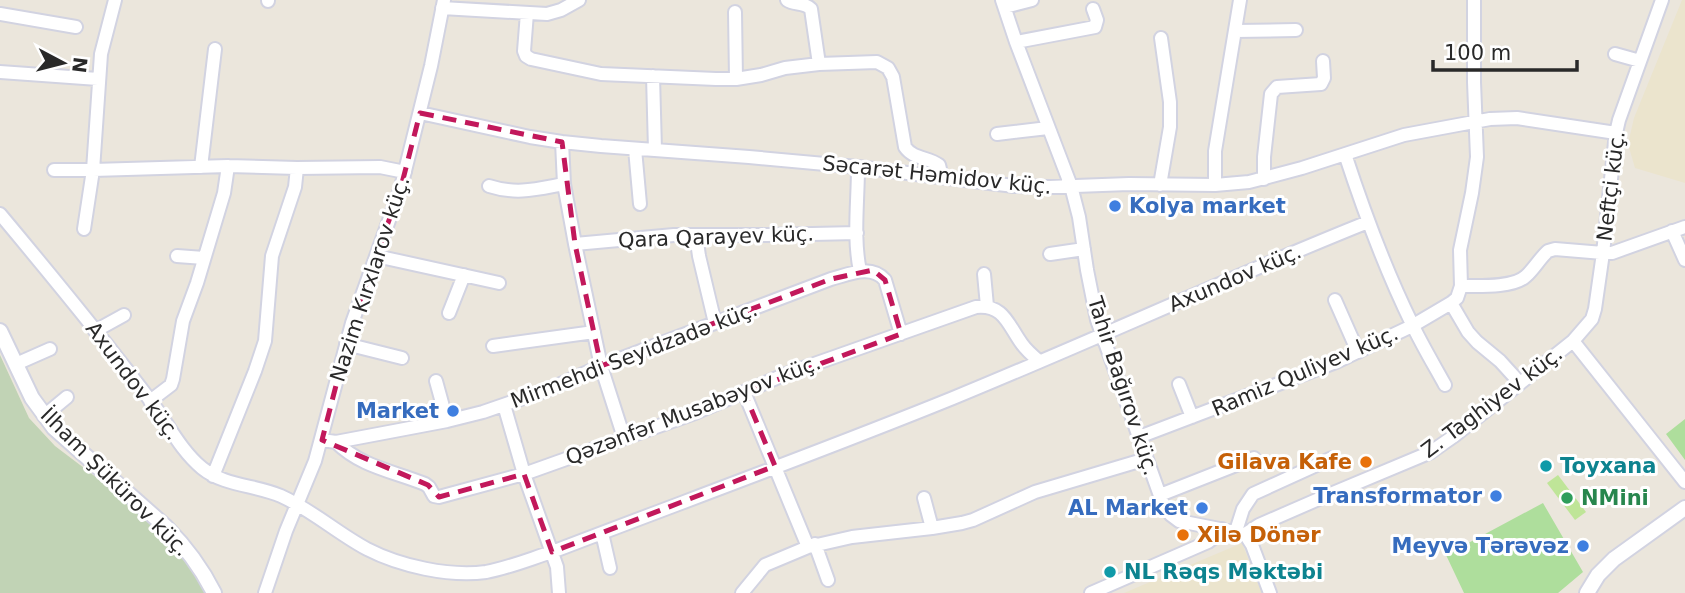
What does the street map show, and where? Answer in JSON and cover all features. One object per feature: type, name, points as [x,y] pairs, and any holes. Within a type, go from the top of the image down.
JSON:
[{"type":"street","points":[[84,229],[93,170],[101,54],[115,0]]},
{"type":"street","points":[[443,4],[495,5],[527,13],[547,14],[562,10],[579,0]]},
{"type":"street","points":[[787,0],[811,9],[820,64]]},
{"type":"street","points":[[1003,4],[1032,0]]},
{"type":"street","points":[[1215,185],[1215,151],[1240,0]]},
{"type":"street","points":[[1474,0],[1477,164],[1460,250],[1461,286],[1519,282],[1548,251],[1556,249],[1603,253]]},
{"type":"street","name":"Neftçi küç.","points":[[1573,341],[1592,319],[1595,309],[1616,133],[1662,0]]},
{"type":"street","name":"Nazim Kırxlarov küç.","points":[[265,593],[321,440],[360,298],[405,172],[443,4]]},
{"type":"street","name":"Tahir Bağırov küç.","points":[[1003,4],[1072,186],[1094,306],[1102,335],[1167,511],[1183,522],[1240,533]]},
{"type":"street","points":[[1016,42],[1095,27],[1097,20],[1093,9]]},
{"type":"street","points":[[735,12],[736,79]]},
{"type":"street","points":[[527,13],[524,51],[526,56],[601,74],[736,79],[785,68],[877,62],[888,68],[893,77],[905,147],[910,154],[939,165],[942,177]]},
{"type":"street","points":[[0,15],[76,27]]},
{"type":"street","points":[[1235,32],[1296,30]]},
{"type":"street","points":[[1160,184],[1170,127],[1170,102],[1161,38]]},
{"type":"street","points":[[201,167],[215,49]]},
{"type":"street","points":[[1615,54],[1640,61]]},
{"type":"street","points":[[1264,179],[1271,94],[1277,87],[1321,84],[1324,78],[1323,61]]},
{"type":"street","points":[[0,72],[98,79]]},
{"type":"street","points":[[653,76],[655,150]]},
{"type":"street","name":"Səcarət Həmidov küç.","points":[[420,113],[562,142],[858,167],[1014,186],[1249,183],[1404,135],[1501,118],[1616,133]]},
{"type":"street","points":[[997,134],[1048,128]]},
{"type":"street","points":[[562,142],[564,184],[575,244],[601,366],[624,438]]},
{"type":"street","points":[[635,149],[640,204]]},
{"type":"street","points":[[1345,154],[1368,222],[1412,326],[1445,385]]},
{"type":"street","points":[[150,401],[171,386],[183,321],[224,194],[228,166]]},
{"type":"street","points":[[54,170],[228,166],[380,167],[405,172]]},
{"type":"street","points":[[858,167],[857,233],[860,271],[873,270],[886,280],[901,334]]},
{"type":"street","points":[[213,476],[256,371],[265,341],[272,256],[295,187],[298,168]]},
{"type":"street","points":[[489,186],[518,192],[564,184]]},
{"type":"street","name":"Axundov küç.","points":[[0,214],[56,281],[201,467],[213,476],[278,495],[297,504],[366,548],[391,559],[433,570],[460,573],[505,568],[775,467],[954,397],[1368,222]]},
{"type":"street","points":[[1679,229],[1685,260]]},
{"type":"street","name":"Neftçi küç.","points":[[1603,253],[1622,250],[1679,229]]},
{"type":"street","name":"Qara Qarayev küç.","points":[[575,244],[696,235],[857,233]]},
{"type":"street","points":[[696,235],[715,323]]},
{"type":"street","points":[[1050,254],[1084,249]]},
{"type":"street","points":[[177,256],[204,258]]},
{"type":"street","points":[[376,256],[499,284]]},
{"type":"street","name":"Mirmehdi Seyidzadə küç.","points":[[321,440],[336,442],[476,414],[547,390],[601,366],[831,279],[860,271]]},
{"type":"street","points":[[984,274],[987,306],[1004,316],[1023,346],[1039,361]]},
{"type":"street","points":[[449,313],[464,275]]},
{"type":"street","name":"Ramiz Quliyev küç.","points":[[1139,437],[1303,376],[1358,352],[1412,326],[1451,303],[1457,298],[1461,286]]},
{"type":"street","points":[[1335,300],[1358,352]]},
{"type":"street","points":[[1451,303],[1468,332],[1520,383]]},
{"type":"street","name":"Qəzənfər Musabəyov küç.","points":[[336,442],[357,459],[425,484],[439,497],[524,474],[695,413],[786,374],[976,307],[987,306]]},
{"type":"street","points":[[95,331],[124,315]]},
{"type":"street","name":"İlham Şükürov küç.","points":[[0,331],[32,398],[44,416],[65,439],[172,532],[199,567],[214,593]]},
{"type":"street","points":[[494,346],[594,332]]},
{"type":"street","name":"Z. Taghiyev küç.","points":[[1240,533],[1431,452],[1573,341],[1685,482]]},
{"type":"street","points":[[346,344],[402,358]]},
{"type":"street","points":[[16,364],[50,349]]},
{"type":"street","points":[[436,381],[447,421]]},
{"type":"street","points":[[1179,384],[1192,417]]},
{"type":"street","points":[[744,392],[775,467],[828,580]]},
{"type":"street","points":[[44,416],[67,397]]},
{"type":"street","points":[[504,405],[524,474],[552,552],[559,593]]},
{"type":"street","points":[[1160,495],[1254,458]]},
{"type":"street","points":[[1270,593],[1252,545],[1240,533],[1243,509],[1253,494],[1332,458]]},
{"type":"street","points":[[742,593],[765,565],[811,546],[852,537],[932,528],[973,520],[1035,492],[1146,459]]},
{"type":"street","points":[[924,498],[932,528]]},
{"type":"street","points":[[1588,593],[1598,575],[1614,559],[1685,508]]},
{"type":"street","points":[[1091,593],[1208,542],[1222,529]]},
{"type":"street","points":[[602,533],[610,568]]},
{"type":"highlighted area","points":[[420,113],[562,142],[575,244],[601,366],[831,279],[873,270],[885,280],[901,334],[744,392],[775,466],[552,552],[524,474],[439,497],[428,485],[322,440],[352,323],[401,187]]},
{"type":"shaded area","points":[[1682,0],[1685,0],[1685,183],[1635,168],[1628,144],[1634,118]]},
{"type":"shaded area","points":[[1242,543],[1262,593],[1124,593]]},
{"type":"green space","points":[[0,355],[29,418],[55,446],[159,525],[177,543],[207,589],[206,593],[0,593]]},
{"type":"green space","points":[[1685,419],[1685,460],[1666,434]]},
{"type":"green space","name":"NMini","points":[[1558,475],[1586,512],[1575,520],[1547,483]]},
{"type":"green space","points":[[1543,503],[1583,572],[1558,593],[1464,593],[1446,555]]},
{"type":"place","name":"Kolya market","points":[[1115,206]]},
{"type":"place","name":"Market","points":[[453,411]]},
{"type":"place","name":"Gilava Kafe","points":[[1366,462]]},
{"type":"place","name":"Toyxana","points":[[1546,466]]},
{"type":"place","name":"Transformator","points":[[1496,496]]},
{"type":"place","name":"NMini","points":[[1567,498]]},
{"type":"place","name":"AL Market","points":[[1202,508]]},
{"type":"place","name":"Xilə Dönər","points":[[1183,535]]},
{"type":"place","name":"Meyvə Tərəvəz","points":[[1583,546]]},
{"type":"place","name":"NL Rəqs Məktəbi","points":[[1110,572]]}]
